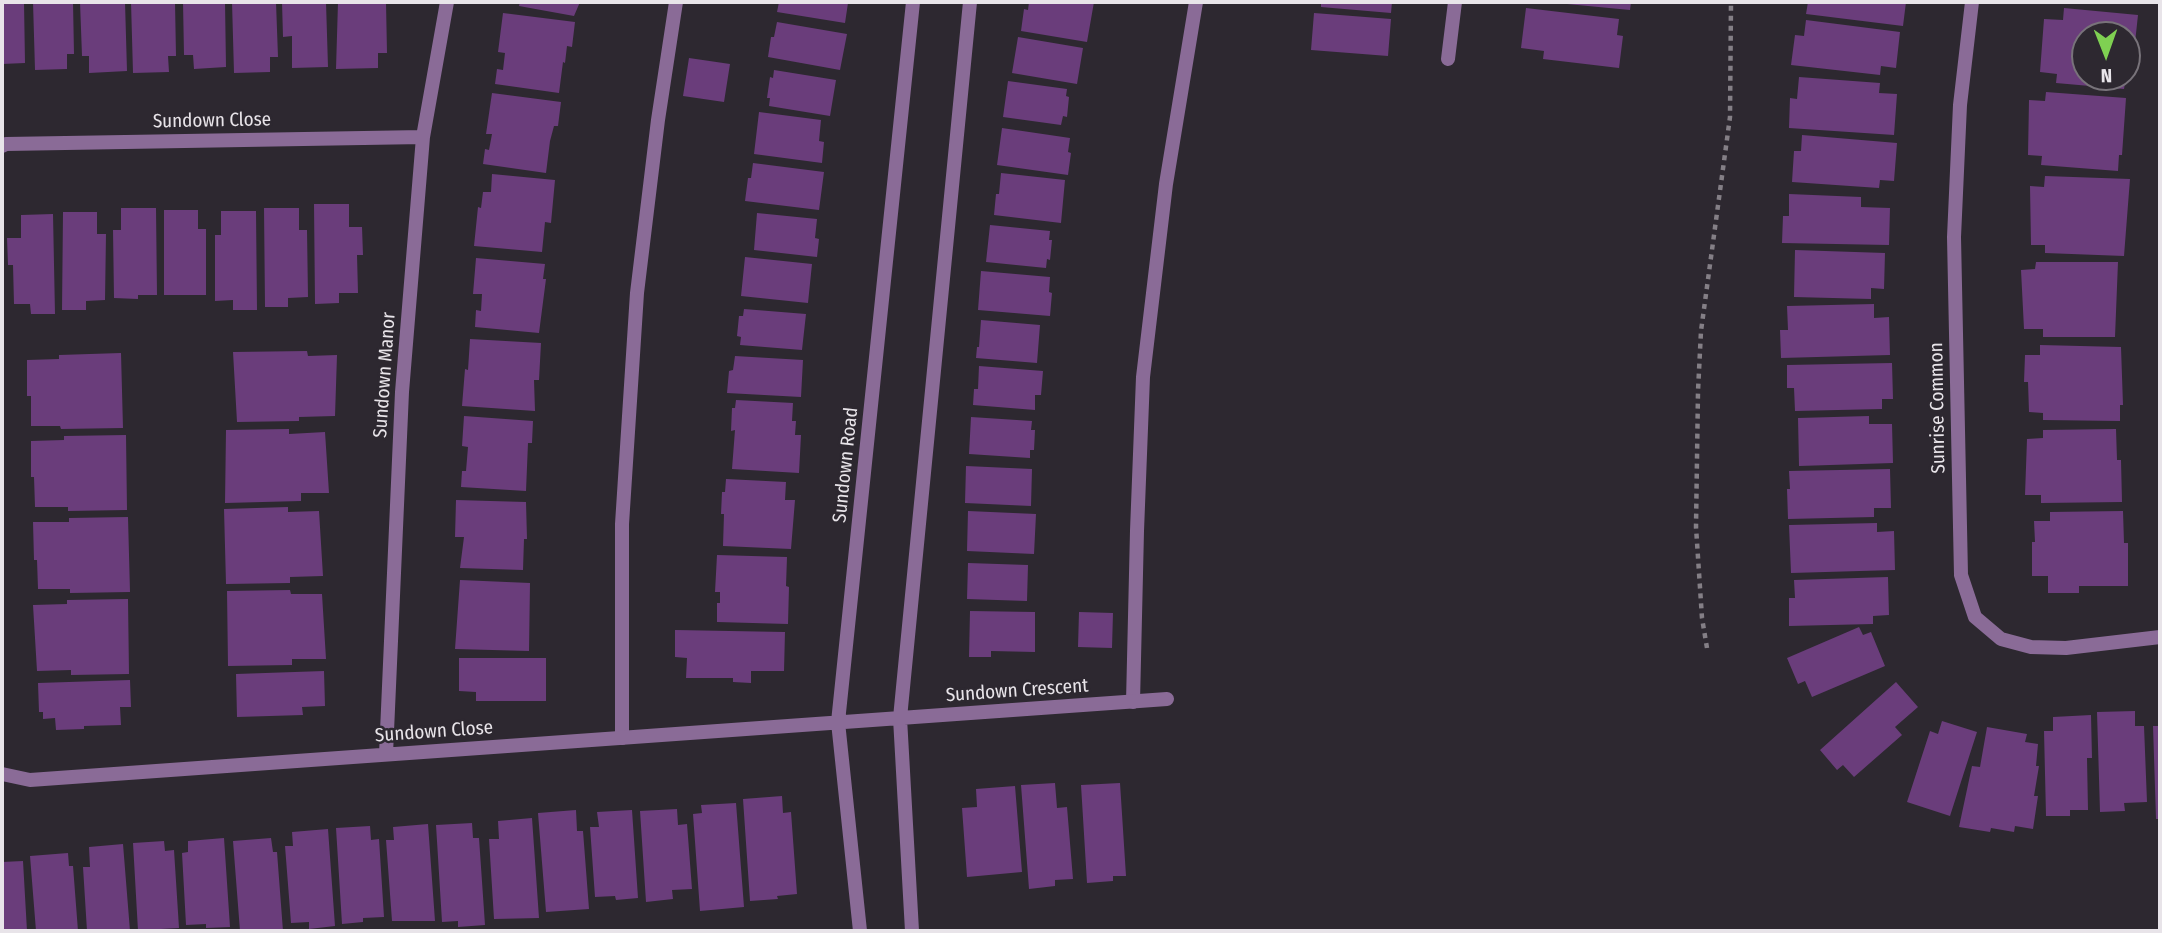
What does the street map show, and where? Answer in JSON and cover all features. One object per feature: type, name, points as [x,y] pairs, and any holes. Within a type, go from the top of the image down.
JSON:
[{"type":"street","name":"Sundown Manor","points":[[386,754],[402,392],[423,136],[447,2]]},
{"type":"street","points":[[622,737],[622,524],[636,293],[676,2]]},
{"type":"street","name":"Sundown Road","points":[[859,931],[838,722],[913,2]]},
{"type":"street","points":[[912,931],[901,718],[970,2]]},
{"type":"street","points":[[1133,702],[1143,377],[1166,184],[1196,2]]},
{"type":"street","points":[[1448,59],[1455,2]]},
{"type":"street","name":"Sunrise Common","points":[[1972,2],[1960,104],[1954,237],[1961,575],[1975,617],[2001,639],[2031,647],[2066,648],[2160,637]]},
{"type":"street","name":"Sundown Close","points":[[2,146],[423,136]]},
{"type":"street","name":"Sundown Crescent","points":[[869,721],[1167,699]]},
{"type":"street","name":"Sundown Close","points":[[2,774],[30,780],[869,721]]},
{"type":"path","points":[[1707,648],[1702,618],[1696,527],[1698,391],[1701,331],[1730,117],[1731,2]]},
{"type":"building","points":[[2,2],[24,2],[25,63],[2,64]]},
{"type":"building","points":[[33,2],[73,2],[74,54],[67,54],[67,69],[35,70]]},
{"type":"building","points":[[80,2],[125,2],[127,71],[89,73],[89,56],[82,56]]},
{"type":"building","points":[[131,2],[175,2],[176,56],[168,56],[169,72],[133,73]]},
{"type":"building","points":[[183,2],[225,2],[226,67],[194,69],[193,55],[184,55]]},
{"type":"building","points":[[232,2],[276,2],[278,57],[270,57],[270,72],[234,73]]},
{"type":"building","points":[[282,2],[326,2],[328,67],[292,68],[292,36],[283,37]]},
{"type":"building","points":[[338,2],[386,2],[387,53],[378,53],[378,68],[336,69]]},
{"type":"building","points":[[520,2],[580,2],[574,16],[519,6]]},
{"type":"building","points":[[779,2],[848,3],[845,23],[777,12]]},
{"type":"building","points":[[1029,2],[1094,2],[1087,42],[1021,31],[1024,9],[1028,10]]},
{"type":"building","points":[[1321,2],[1392,2],[1391,13],[1321,7]]},
{"type":"building","points":[[1567,2],[1631,2],[1630,10]]},
{"type":"building","points":[[1808,2],[1906,2],[1903,26],[1806,14]]},
{"type":"building","points":[[1526,8],[1619,19],[1617,35],[1623,36],[1619,68],[1543,59],[1544,51],[1521,48]]},
{"type":"building","points":[[2064,8],[2138,15],[2137,21],[2071,21],[2071,84],[2056,83],[2057,74],[2040,72],[2044,19],[2063,20]]},
{"type":"building","points":[[503,13],[575,22],[572,47],[567,46],[565,63],[563,62],[559,93],[495,84],[497,69],[503,70],[505,53],[498,52]]},
{"type":"building","points":[[1314,13],[1391,19],[1388,56],[1311,50]]},
{"type":"building","points":[[1806,20],[1900,32],[1896,68],[1881,66],[1880,75],[1791,65],[1795,35],[1804,36]]},
{"type":"building","points":[[777,22],[847,34],[840,70],[768,57]]},
{"type":"building","points":[[1018,37],[1083,48],[1077,84],[1012,73]]},
{"type":"building","points":[[689,58],[730,64],[724,102],[683,96]]},
{"type":"building","points":[[774,70],[836,80],[830,116],[769,106],[770,98],[767,98],[770,77],[773,78]]},
{"type":"building","points":[[1799,77],[1880,83],[1879,93],[1897,94],[1894,135],[1789,128],[1790,98],[1797,99]]},
{"type":"building","points":[[1008,81],[1067,89],[1067,117],[1063,116],[1061,125],[1003,117]]},
{"type":"building","points":[[2046,92],[2126,98],[2122,155],[2119,155],[2118,171],[2041,165],[2042,156],[2028,155],[2029,100],[2045,101]]},
{"type":"building","points":[[492,93],[561,102],[558,126],[554,126],[550,141],[546,173],[483,164],[485,149],[489,150],[492,134],[486,134]]},
{"type":"building","points":[[759,112],[821,120],[819,141],[824,142],[822,163],[754,154]]},
{"type":"building","points":[[1002,128],[1070,138],[1068,175],[997,165]]},
{"type":"building","points":[[1802,135],[1897,143],[1894,181],[1880,180],[1879,188],[1792,182],[1794,151],[1801,151]]},
{"type":"building","points":[[753,163],[824,172],[819,210],[745,201]]},
{"type":"building","points":[[1001,173],[1065,180],[1061,223],[994,215]]},
{"type":"building","points":[[492,174],[555,180],[551,223],[545,222],[542,252],[474,246],[478,207],[481,208],[483,192],[491,192]]},
{"type":"building","points":[[2045,176],[2130,179],[2124,256],[2045,253],[2045,245],[2031,245],[2030,186],[2044,187]]},
{"type":"building","points":[[1789,194],[1861,197],[1861,207],[1890,208],[1889,245],[1782,243],[1783,216],[1789,216]]},
{"type":"building","points":[[314,204],[349,204],[349,227],[362,227],[363,255],[357,255],[358,293],[339,293],[339,303],[315,304]]},
{"type":"building","points":[[121,208],[156,208],[157,295],[138,295],[138,299],[114,298],[113,230],[121,230]]},
{"type":"building","points":[[264,208],[299,208],[299,230],[307,230],[308,297],[288,298],[288,307],[265,307]]},
{"type":"building","points":[[164,210],[198,210],[198,229],[206,229],[206,295],[164,295]]},
{"type":"building","points":[[221,211],[256,211],[257,310],[233,310],[233,300],[215,301],[215,235],[221,235]]},
{"type":"building","points":[[63,212],[97,212],[97,234],[106,234],[105,300],[86,301],[86,310],[62,310]]},
{"type":"building","points":[[757,213],[817,219],[817,257],[754,250]]},
{"type":"building","points":[[53,214],[55,314],[31,314],[30,304],[14,304],[13,265],[8,265],[7,238],[21,238],[21,215]]},
{"type":"building","points":[[990,225],[1050,231],[1050,260],[1047,259],[1046,268],[986,262]]},
{"type":"building","points":[[1795,250],[1885,253],[1884,289],[1871,288],[1871,299],[1794,297]]},
{"type":"building","points":[[745,257],[812,264],[808,303],[741,296]]},
{"type":"building","points":[[476,258],[545,264],[543,279],[546,279],[539,333],[475,327],[476,310],[481,311],[482,294],[473,294]]},
{"type":"building","points":[[2036,262],[2118,262],[2115,337],[2043,337],[2043,329],[2024,329],[2021,270],[2035,269]]},
{"type":"building","points":[[981,271],[1050,277],[1050,316],[978,310]]},
{"type":"building","points":[[1874,304],[1874,318],[1889,317],[1890,355],[1781,358],[1780,330],[1788,330],[1787,306]]},
{"type":"building","points":[[744,309],[806,314],[802,350],[740,345],[741,337],[737,336],[739,316],[743,316]]},
{"type":"building","points":[[981,320],[1040,325],[1037,363],[976,358]]},
{"type":"building","points":[[470,339],[541,343],[539,380],[534,380],[535,411],[462,406]]},
{"type":"building","points":[[2040,345],[2121,347],[2123,405],[2120,405],[2120,421],[2043,420],[2043,413],[2029,412],[2028,382],[2024,382],[2025,355],[2040,355]]},
{"type":"building","points":[[307,351],[308,356],[337,355],[335,416],[299,417],[299,421],[237,422],[233,352]]},
{"type":"building","points":[[121,353],[123,428],[61,429],[60,426],[31,426],[31,396],[27,396],[27,360],[59,359],[59,355]]},
{"type":"building","points":[[735,356],[803,360],[801,397],[727,393],[729,371],[733,370]]},
{"type":"building","points":[[1892,363],[1893,399],[1882,399],[1882,409],[1795,411],[1794,388],[1787,388],[1787,365]]},
{"type":"building","points":[[979,366],[1043,371],[1041,395],[1035,395],[1035,410],[973,405],[974,389],[978,389]]},
{"type":"building","points":[[736,400],[793,403],[792,421],[796,421],[795,435],[801,435],[799,473],[732,469],[735,430],[731,431],[732,408],[735,408]]},
{"type":"building","points":[[464,416],[533,421],[532,443],[528,443],[526,491],[461,487],[462,471],[466,471],[468,447],[462,446]]},
{"type":"building","points":[[1869,416],[1869,424],[1892,424],[1893,463],[1799,466],[1798,418]]},
{"type":"building","points":[[971,417],[1032,421],[1031,430],[1035,430],[1034,450],[1030,450],[1030,458],[969,454]]},
{"type":"building","points":[[289,429],[289,434],[325,432],[329,493],[301,493],[301,501],[225,503],[226,430]]},
{"type":"building","points":[[2116,429],[2117,460],[2121,460],[2122,502],[2041,503],[2041,495],[2025,495],[2027,439],[2043,438],[2043,430]]},
{"type":"building","points":[[126,435],[127,510],[68,511],[68,507],[35,507],[34,477],[31,477],[31,441],[64,440],[64,436]]},
{"type":"building","points":[[966,466],[1032,469],[1031,506],[965,503]]},
{"type":"building","points":[[1890,469],[1891,508],[1874,508],[1874,517],[1788,519],[1789,471]]},
{"type":"building","points":[[726,479],[786,482],[785,500],[795,500],[791,549],[723,546],[724,514],[721,514],[722,492],[725,492]]},
{"type":"building","points":[[456,500],[526,502],[527,539],[524,539],[523,570],[460,568],[464,537],[455,537]]},
{"type":"building","points":[[288,507],[288,512],[319,511],[323,576],[290,577],[290,583],[226,584],[224,509]]},
{"type":"building","points":[[968,511],[1036,514],[1034,554],[967,551]]},
{"type":"building","points":[[2123,511],[2124,543],[2128,543],[2128,586],[2079,586],[2079,593],[2048,593],[2048,576],[2032,576],[2034,521],[2050,521],[2050,512]]},
{"type":"building","points":[[128,517],[130,592],[70,593],[70,589],[38,589],[33,522],[69,522],[69,518]]},
{"type":"building","points":[[1877,523],[1877,532],[1894,531],[1895,570],[1791,573],[1789,525]]},
{"type":"building","points":[[717,555],[787,557],[788,624],[717,622],[720,592],[715,592]]},
{"type":"building","points":[[968,563],[1028,565],[1027,601],[967,599]]},
{"type":"building","points":[[1888,577],[1889,615],[1873,616],[1873,624],[1789,626],[1789,598],[1795,598],[1794,580]]},
{"type":"building","points":[[460,580],[530,583],[529,651],[455,649]]},
{"type":"building","points":[[290,590],[291,594],[322,594],[326,659],[292,659],[292,665],[228,666],[227,591]]},
{"type":"building","points":[[128,599],[129,674],[71,675],[71,670],[37,671],[33,605],[67,604],[67,600]]},
{"type":"building","points":[[970,611],[1035,612],[1035,652],[991,651],[991,657],[969,657]]},
{"type":"building","points":[[1079,612],[1113,613],[1112,648],[1078,647]]},
{"type":"building","points":[[1859,627],[1863,635],[1871,632],[1885,666],[1812,697],[1805,681],[1798,684],[1787,658]]},
{"type":"building","points":[[675,630],[785,632],[784,671],[751,671],[751,683],[733,682],[733,678],[686,678],[687,658],[675,657]]},
{"type":"building","points":[[459,658],[546,658],[546,701],[476,701],[476,692],[459,691]]},
{"type":"building","points":[[324,671],[325,706],[302,707],[303,715],[237,717],[236,674]]},
{"type":"building","points":[[130,680],[131,707],[120,707],[121,725],[56,730],[55,718],[43,719],[43,712],[39,712],[38,683]]},
{"type":"building","points":[[1896,682],[1918,707],[1895,727],[1902,735],[1854,777],[1843,765],[1837,770],[1820,750]]},
{"type":"building","points":[[2135,711],[2135,726],[2144,726],[2147,802],[2124,803],[2125,811],[2100,812],[2097,712]]},
{"type":"building","points":[[2091,715],[2092,758],[2087,758],[2088,810],[2070,810],[2070,816],[2046,816],[2044,731],[2053,731],[2053,717]]},
{"type":"building","points":[[1942,721],[1977,732],[1950,816],[1907,802],[1930,731],[1938,734]]},
{"type":"building","points":[[2153,726],[2160,726],[2160,819],[2156,819]]},
{"type":"building","points":[[1987,727],[2027,734],[2025,742],[2038,744],[2036,766],[2039,766],[2034,796],[2038,796],[2033,829],[2015,826],[2014,832],[1991,828],[1990,832],[1959,827],[1972,766],[1980,767]]},
{"type":"building","points":[[1055,783],[1057,808],[1067,807],[1073,879],[1055,880],[1055,886],[1029,889],[1021,785]]},
{"type":"building","points":[[1120,783],[1126,876],[1113,876],[1113,881],[1087,883],[1081,785]]},
{"type":"building","points":[[1015,786],[1022,872],[967,877],[962,808],[977,807],[976,789]]},
{"type":"building","points":[[782,796],[783,813],[791,812],[797,894],[777,896],[778,899],[750,901],[743,799]]},
{"type":"building","points":[[736,803],[744,907],[700,911],[693,814],[702,813],[701,805]]},
{"type":"building","points":[[677,809],[678,825],[687,824],[692,889],[672,890],[673,899],[646,902],[640,811]]},
{"type":"building","points":[[576,810],[577,831],[583,831],[589,909],[546,912],[538,813]]},
{"type":"building","points":[[632,810],[638,898],[616,900],[615,896],[595,897],[590,827],[599,827],[597,812]]},
{"type":"building","points":[[532,818],[539,918],[494,919],[489,839],[499,839],[498,821]]},
{"type":"building","points":[[472,823],[473,838],[479,838],[485,925],[458,927],[458,921],[442,922],[436,825]]},
{"type":"building","points":[[428,824],[435,921],[392,921],[386,840],[394,840],[393,827]]},
{"type":"building","points":[[370,826],[371,840],[379,839],[384,917],[363,918],[363,922],[342,924],[336,828]]},
{"type":"building","points":[[328,829],[335,926],[309,929],[309,922],[291,923],[285,846],[293,846],[292,832]]},
{"type":"building","points":[[224,838],[230,927],[186,925],[182,853],[188,852],[188,841]]},
{"type":"building","points":[[271,838],[273,852],[277,852],[283,931],[240,931],[233,841]]},
{"type":"building","points":[[164,841],[165,851],[174,850],[179,928],[138,931],[133,843]]},
{"type":"building","points":[[123,844],[130,931],[87,931],[83,867],[90,867],[89,847]]},
{"type":"building","points":[[68,853],[69,866],[73,866],[78,931],[36,931],[30,856]]},
{"type":"building","points":[[23,861],[27,931],[2,931],[2,862]]}]
